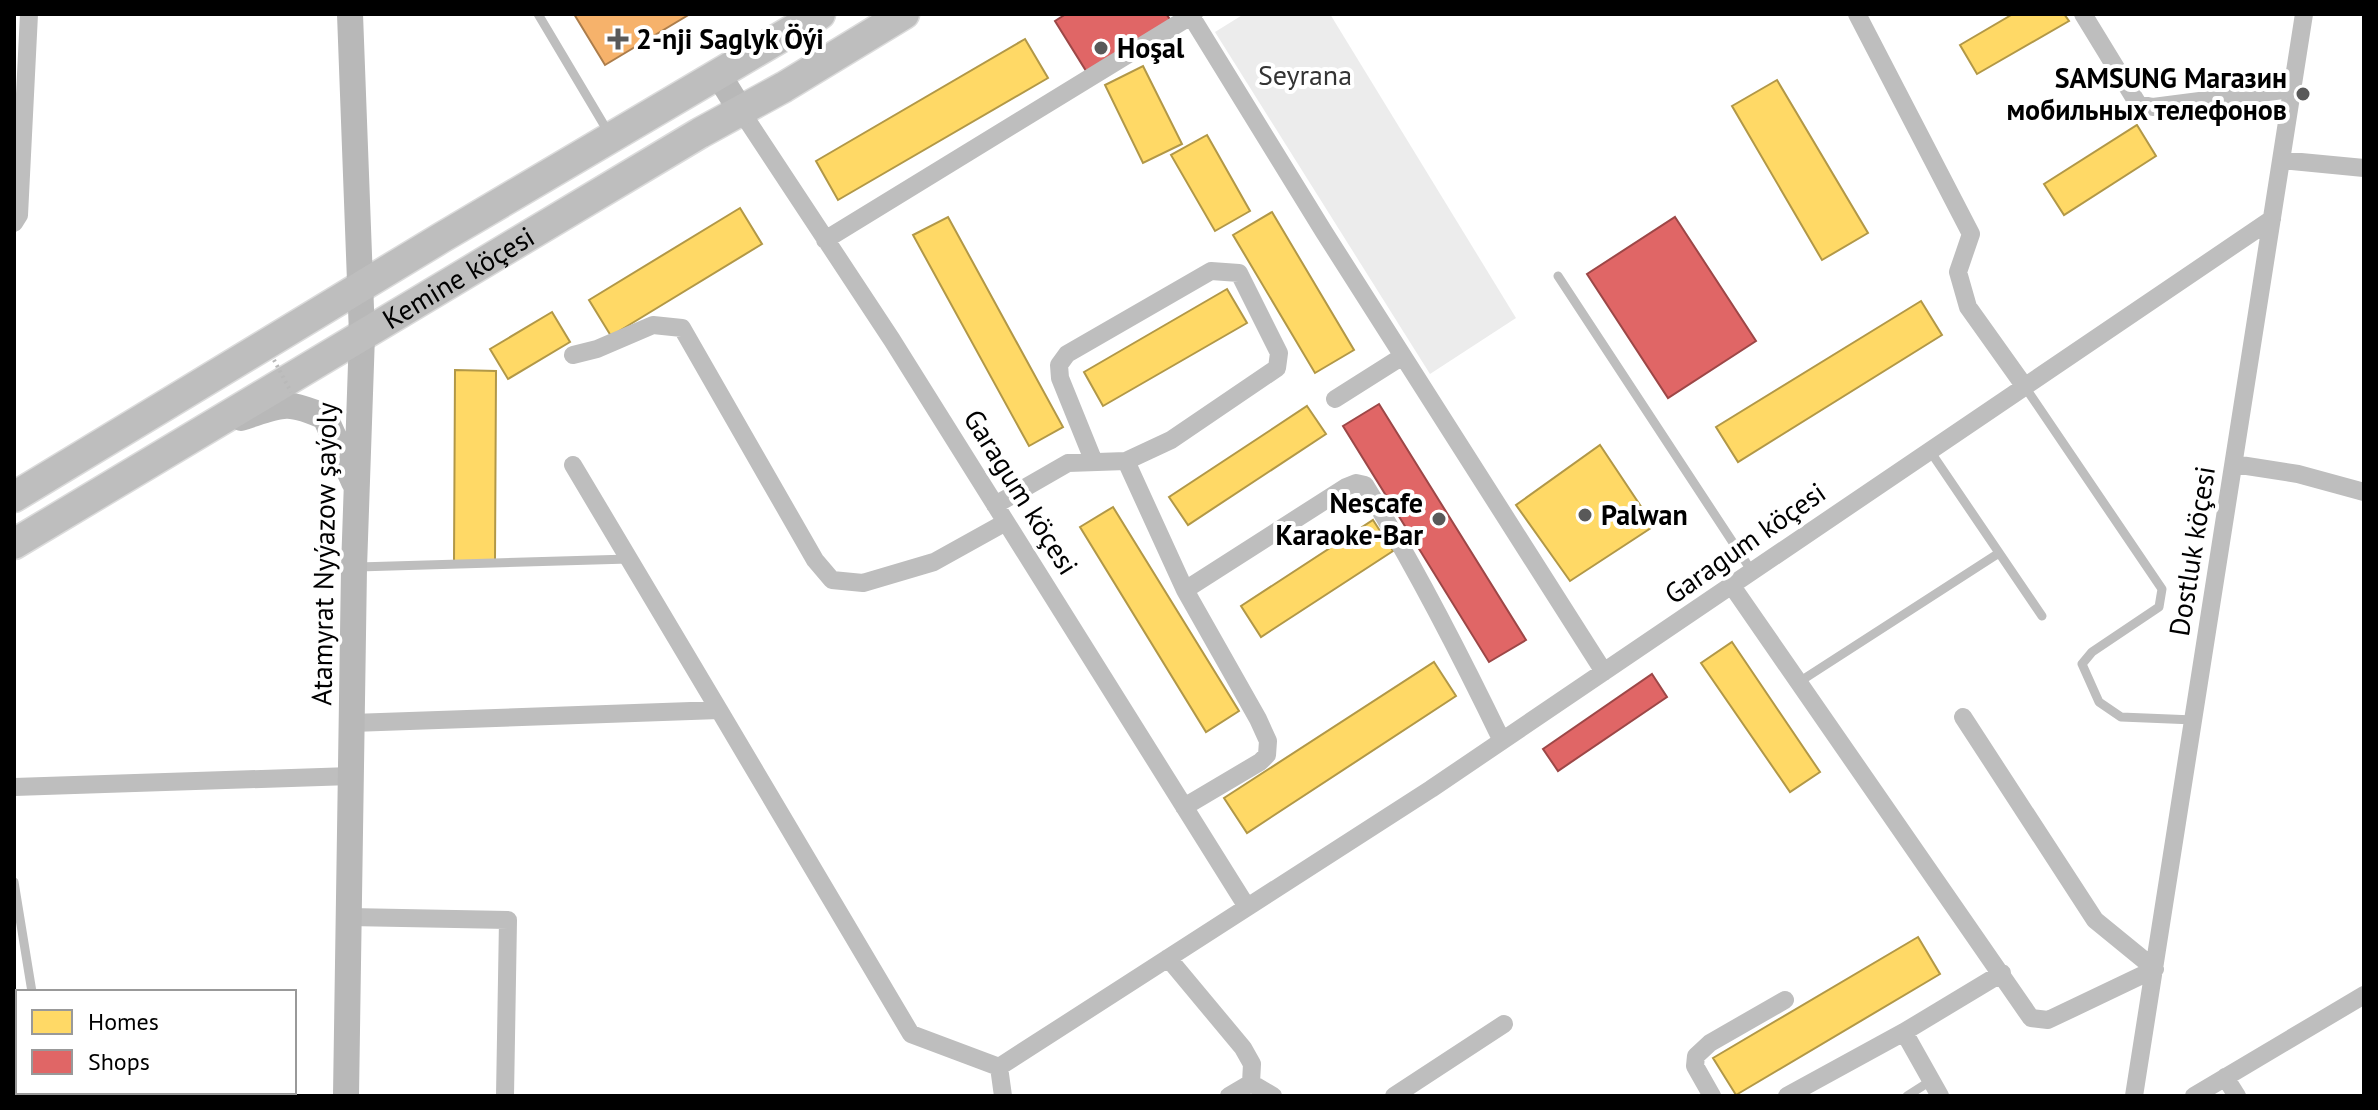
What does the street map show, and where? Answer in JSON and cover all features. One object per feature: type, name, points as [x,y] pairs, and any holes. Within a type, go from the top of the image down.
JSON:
[{"type":"main road","name":"Kemine köçesi","points":[[14,497],[820,14]]},
{"type":"main road","name":"Kemine köçesi","points":[[14,544],[904,14]]},
{"type":"street","points":[[14,223],[19,215],[29,14]]},
{"type":"street","name":"Atamyrat Nyýazow şaýoly","points":[[346,1096],[354,568],[362,335],[350,14]]},
{"type":"street","points":[[1857,14],[1971,234],[1958,272],[1968,307],[2025,387]]},
{"type":"street","points":[[2083,14],[2138,104],[2153,107],[2292,89]]},
{"type":"street","name":"Dostluk köçesi","points":[[2134,1096],[2304,14]]},
{"type":"street","points":[[825,240],[1193,15],[1403,356],[1604,672]]},
{"type":"street","points":[[718,74],[741,111]]},
{"type":"street","name":"Garagum köçesi","points":[[741,111],[892,340],[1247,907]]},
{"type":"street","points":[[2281,160],[2364,168]]},
{"type":"street","name":"Garagum köçesi","points":[[999,1067],[1502,741],[2272,219]]},
{"type":"street","points":[[995,505],[1068,463],[1126,461],[1171,440],[1277,368],[1279,353],[1239,273],[1211,271],[1067,354],[1059,365],[1060,378],[1094,462]]},
{"type":"street","points":[[573,355],[597,349],[653,325],[682,328],[815,560],[832,580],[863,583],[934,562],[1006,522]]},
{"type":"street","points":[[1335,399],[1403,356]]},
{"type":"street","points":[[207,429],[274,406],[296,404],[325,417],[358,490]]},
{"type":"street","points":[[1126,461],[1185,590],[1258,719],[1269,749],[1260,762],[1184,807]]},
{"type":"street","points":[[2234,464],[2298,474],[2364,492]]},
{"type":"street","points":[[573,465],[911,1034],[999,1067],[1003,1096]]},
{"type":"street","points":[[1185,590],[1346,487],[1356,483],[1365,485],[1446,628],[1502,741]]},
{"type":"street","points":[[1732,586],[2031,1018],[2048,1020],[2155,969],[2095,920],[1963,717]]},
{"type":"street","points":[[352,723],[719,710]]},
{"type":"street","points":[[14,787],[351,776]]},
{"type":"street","points":[[349,917],[508,920],[505,1096]]},
{"type":"street","points":[[1168,958],[1243,1048],[1252,1064],[1251,1083]]},
{"type":"street","points":[[1787,1096],[1904,1032],[2002,973]]},
{"type":"street","points":[[2194,1096],[2364,995]]},
{"type":"street","points":[[1712,1096],[1695,1066],[1696,1056],[1710,1043],[1785,1000]]},
{"type":"street","points":[[1394,1096],[1504,1024]]},
{"type":"street","points":[[1904,1032],[1936,1088]]},
{"type":"street","points":[[2225,1077],[2237,1096]]},
{"type":"street","points":[[1229,1096],[1251,1083]]},
{"type":"street","points":[[1251,1083],[1273,1096]]},
{"type":"lane","points":[[538,14],[612,137]]},
{"type":"lane","points":[[1558,276],[1751,570]]},
{"type":"lane","points":[[2025,387],[2162,589],[2159,607],[2092,652],[2082,664],[2099,702],[2121,717],[2194,720]]},
{"type":"lane","points":[[1930,451],[2042,616]]},
{"type":"lane","points":[[1799,682],[1999,553]]},
{"type":"lane","points":[[354,568],[629,559]]},
{"type":"lane","points":[[14,882],[32,990]]},
{"type":"lane","points":[[1907,1096],[1936,1088]]},
{"type":"path","points":[[274,360],[291,392]]},
{"type":"green space","name":"Seyrana","points":[[1244,14],[1330,14],[1516,318],[1430,374],[1215,32]]},
{"type":"building: Homes","points":[[2013,14],[2064,14],[2069,21],[1977,74],[1960,45]]},
{"type":"building: Homes","points":[[1025,39],[1048,78],[838,200],[816,161]]},
{"type":"building: Homes","points":[[1143,66],[1182,144],[1143,163],[1105,85]]},
{"type":"building: Homes","points":[[1777,80],[1868,233],[1822,260],[1732,106]]},
{"type":"building: Homes","points":[[2137,125],[2156,156],[2064,215],[2044,184]]},
{"type":"building: Homes","points":[[1207,135],[1250,211],[1215,231],[1171,155]]},
{"type":"building: Homes","points":[[740,208],[762,244],[611,336],[589,300]]},
{"type":"building: Homes","points":[[1272,212],[1354,350],[1315,373],[1233,235]]},
{"type":"building: Homes","points":[[948,217],[1063,427],[1029,446],[913,235]]},
{"type":"building: Homes","points":[[1227,289],[1247,323],[1103,406],[1084,372]]},
{"type":"building: Homes","points":[[1921,301],[1942,335],[1738,462],[1716,427]]},
{"type":"building: Homes","points":[[552,312],[570,342],[508,379],[490,349]]},
{"type":"building: Homes","points":[[455,370],[496,371],[495,562],[454,562]]},
{"type":"building: Homes","points":[[1307,406],[1326,434],[1188,525],[1169,497]]},
{"type":"building: Homes","name":"Palwan","points":[[1600,445],[1654,526],[1570,581],[1516,505]]},
{"type":"building: Homes","points":[[1113,507],[1239,711],[1206,732],[1080,527]]},
{"type":"building: Homes","points":[[1373,520],[1393,551],[1261,637],[1241,606]]},
{"type":"building: Homes","points":[[1732,642],[1820,772],[1790,792],[1701,663]]},
{"type":"building: Homes","points":[[1434,662],[1456,696],[1247,833],[1224,798]]},
{"type":"building: Homes","points":[[1918,937],[1940,974],[1736,1095],[1713,1058]]},
{"type":"building: Shops","name":"Hoşal","points":[[1066,14],[1166,14],[1172,22],[1088,74],[1055,21]]},
{"type":"building: Shops","points":[[1675,217],[1756,341],[1668,398],[1587,274]]},
{"type":"building: Shops","points":[[1379,404],[1526,640],[1489,662],[1343,426]]},
{"type":"building: Shops","points":[[1652,674],[1667,697],[1558,771],[1543,749]]},
{"type":"building: Health","name":"2-nji Saglyk Öýi","points":[[574,14],[690,14],[605,65]]},
{"type":"place","name":"2-nji Saglyk Öýi","points":[[618,39]]},
{"type":"place","name":"Hoşal","points":[[1101,48]]},
{"type":"place","name":"SAMSUNG Магазин мобильных телефонов","points":[[2303,94]]},
{"type":"place","name":"Palwan","points":[[1585,515]]},
{"type":"place","name":"Nescafe Karaoke-Bar","points":[[1439,519]]}]
